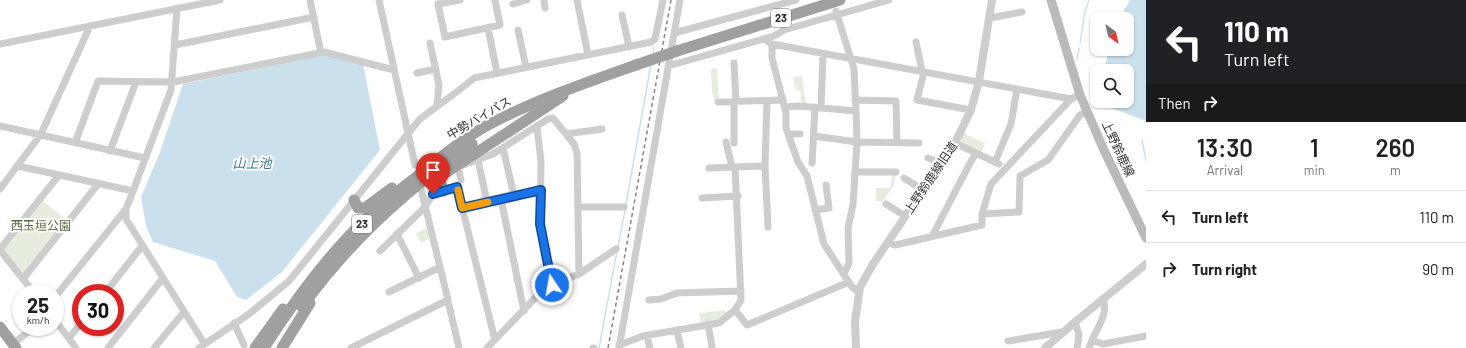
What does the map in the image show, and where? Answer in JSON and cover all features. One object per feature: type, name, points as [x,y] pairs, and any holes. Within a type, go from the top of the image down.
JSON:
[{"type":"highway","name":"中勢バイパス","points":[[264,348],[363,222],[446,152],[477,132],[524,107],[598,78],[677,51],[840,0]]},
{"type":"highway","name":"中勢バイパス","points":[[273,348],[323,273],[368,228],[448,161],[490,132],[526,111],[598,78]]},
{"type":"highway","points":[[443,191],[440,182],[444,174],[570,91]]},
{"type":"highway","points":[[354,200],[358,208],[365,208],[423,162],[477,132]]},
{"type":"highway","points":[[256,348],[292,297],[323,273]]},
{"type":"highway","points":[[282,348],[323,273]]},
{"type":"highway","points":[[0,327],[12,347]]},
{"type":"highway","points":[[0,340],[12,347]]},
{"type":"main road","name":"上野鈴鹿線","points":[[1051,0],[1080,95],[1146,238]]},
{"type":"street","points":[[0,44],[220,0]]},
{"type":"street","points":[[310,0],[321,53]]},
{"type":"street","points":[[381,0],[394,70],[415,164]]},
{"type":"street","points":[[460,0],[438,4],[445,37],[500,25],[495,0]]},
{"type":"street","points":[[513,4],[527,0]]},
{"type":"street","points":[[544,0],[545,8]]},
{"type":"street","points":[[577,0],[588,55]]},
{"type":"street","points":[[126,209],[126,219],[184,312],[201,345],[234,323],[290,281],[419,120],[437,105],[454,95],[474,78],[651,42],[656,39],[663,0]]},
{"type":"street","points":[[619,347],[680,0]]},
{"type":"street","points":[[674,34],[796,0]]},
{"type":"street","points":[[668,66],[774,36],[784,30],[837,13],[889,0]]},
{"type":"street","name":"上野鈴鹿線旧道","points":[[856,348],[855,321],[858,291],[873,264],[955,143],[971,110],[978,82],[992,0]]},
{"type":"street","points":[[64,286],[126,209],[173,82],[177,8]]},
{"type":"street","points":[[990,18],[1022,12]]},
{"type":"street","points":[[837,13],[854,69],[857,142],[853,205],[848,228],[849,264],[844,274]]},
{"type":"street","points":[[622,15],[629,47]]},
{"type":"street","points":[[175,45],[314,17]]},
{"type":"street","points":[[0,189],[41,134],[90,26]]},
{"type":"street","points":[[488,28],[497,73]]},
{"type":"street","points":[[518,30],[526,67]]},
{"type":"street","points":[[764,38],[772,44],[1071,99]]},
{"type":"street","points":[[916,42],[923,72],[917,100],[971,110]]},
{"type":"street","points":[[430,43],[439,85],[437,105]]},
{"type":"street","points":[[772,44],[772,58],[784,103],[786,128],[798,162],[807,176],[824,244],[849,282],[858,291]]},
{"type":"street","points":[[75,143],[98,81],[173,82],[321,53],[394,70]]},
{"type":"street","points":[[812,163],[823,54]]},
{"type":"street","points":[[619,347],[647,336],[719,322],[735,310],[741,300],[738,196],[730,142],[735,102],[734,63]]},
{"type":"street","points":[[417,73],[436,69]]},
{"type":"street","points":[[110,151],[136,82]]},
{"type":"street","points":[[995,162],[1011,124],[1017,89]]},
{"type":"street","points":[[888,243],[895,245],[982,225],[982,214],[991,184],[1071,99],[1080,95]]},
{"type":"street","points":[[766,100],[765,166],[768,227]]},
{"type":"street","points":[[718,102],[766,100],[856,111]]},
{"type":"street","points":[[855,100],[896,101],[896,142]]},
{"type":"street","points":[[982,214],[1019,212],[1020,176],[1048,160],[1080,115],[1088,112]]},
{"type":"street","points":[[461,180],[458,168],[494,154],[548,119],[553,118],[574,144],[576,152],[579,274]]},
{"type":"street","points":[[0,126],[145,158]]},
{"type":"street","points":[[537,127],[541,162],[540,224],[552,285]]},
{"type":"street","points":[[566,134],[602,129]]},
{"type":"street","points":[[788,134],[800,134]]},
{"type":"street","points":[[814,136],[857,142],[919,143]]},
{"type":"street","points":[[955,143],[1006,168]]},
{"type":"street","points":[[503,148],[514,196]]},
{"type":"street","points":[[932,236],[948,206],[952,195],[976,153]]},
{"type":"street","points":[[928,158],[941,163]]},
{"type":"street","points":[[478,160],[488,202]]},
{"type":"street","points":[[18,166],[133,191]]},
{"type":"street","points":[[709,168],[765,166]]},
{"type":"street","points":[[855,172],[896,172]]},
{"type":"street","points":[[27,284],[0,249],[59,175]]},
{"type":"street","points":[[904,178],[923,190]]},
{"type":"street","points":[[23,279],[98,184]]},
{"type":"street","points":[[815,210],[829,208],[826,185]]},
{"type":"street","points":[[380,251],[425,207],[433,194],[457,187],[495,340]]},
{"type":"street","points":[[421,189],[448,300],[446,301],[459,348]]},
{"type":"street","points":[[462,208],[541,190]]},
{"type":"street","points":[[702,198],[738,196]]},
{"type":"street","points":[[501,199],[524,311]]},
{"type":"street","points":[[886,204],[905,216]]},
{"type":"street","points":[[578,207],[624,207]]},
{"type":"street","points":[[397,234],[418,278]]},
{"type":"street","points":[[112,284],[142,246]]},
{"type":"street","points":[[487,348],[536,297],[552,285],[579,274],[616,249]]},
{"type":"street","points":[[1045,348],[1062,332],[1146,264]]},
{"type":"street","points":[[389,292],[440,267]]},
{"type":"street","points":[[108,348],[163,278]]},
{"type":"street","points":[[735,310],[747,325],[849,282]]},
{"type":"street","points":[[649,300],[661,299],[677,293],[741,291]]},
{"type":"street","points":[[1089,348],[1103,313],[1104,307],[1102,299]]},
{"type":"street","points":[[351,348],[446,301]]},
{"type":"street","points":[[154,348],[184,312]]},
{"type":"street","points":[[1075,322],[1078,335],[1077,348]]},
{"type":"street","points":[[234,323],[244,345]]},
{"type":"street","points":[[708,324],[712,347]]},
{"type":"street","points":[[677,330],[681,348]]},
{"type":"street","points":[[64,332],[76,348]]},
{"type":"street","points":[[1008,341],[1062,332]]},
{"type":"street","points":[[69,338],[72,334]]},
{"type":"street","points":[[12,347],[24,336]]},
{"type":"street","points":[[647,336],[650,348]]},
{"type":"street","points":[[1092,340],[1103,344],[1146,336]]},
{"type":"green space","points":[[717,68],[719,99],[714,100],[712,92],[711,69]]},
{"type":"green space","points":[[802,76],[806,104],[802,104],[800,90],[796,91],[793,77]]},
{"type":"green space","points":[[963,133],[985,143],[981,153],[963,144],[960,138]]},
{"type":"green space","points":[[892,175],[895,175],[894,185],[883,201],[876,201],[876,188],[889,188],[891,185]]},
{"type":"green space","name":"西玉垣公園","points":[[41,200],[67,220],[24,273],[21,273],[4,251],[4,247]]},
{"type":"green space","points":[[427,228],[430,238],[421,243],[416,233]]},
{"type":"green space","points":[[725,310],[725,312],[729,311],[717,320],[701,323],[699,313]]},
{"type":"water","points":[[1130,0],[1146,0],[1146,121],[1111,108],[1134,108],[1134,64],[1106,64],[1107,56],[1134,56],[1134,12],[1123,12]]},
{"type":"water","name":"山上池","points":[[324,55],[363,64],[380,150],[282,272],[246,300],[237,297],[215,261],[153,242],[146,226],[141,197],[160,152],[183,84]]},
{"type":"waterway","points":[[1080,43],[1085,12],[1089,0]]},
{"type":"waterway","points":[[653,55],[654,47]]},
{"type":"waterway","points":[[1077,60],[1079,48]]},
{"type":"waterway","points":[[626,204],[651,64]]},
{"type":"waterway","points":[[1142,140],[1146,160]]},
{"type":"waterway","points":[[618,247],[625,210]]},
{"type":"waterway","points":[[599,348],[617,251]]},
{"type":"railway","points":[[608,348],[671,0]]},
{"type":"slow traffic","points":[[458,190],[462,208],[488,202]]},
{"type":"route","points":[[433,194],[457,187],[462,208],[541,190],[540,224],[552,285]]}]
